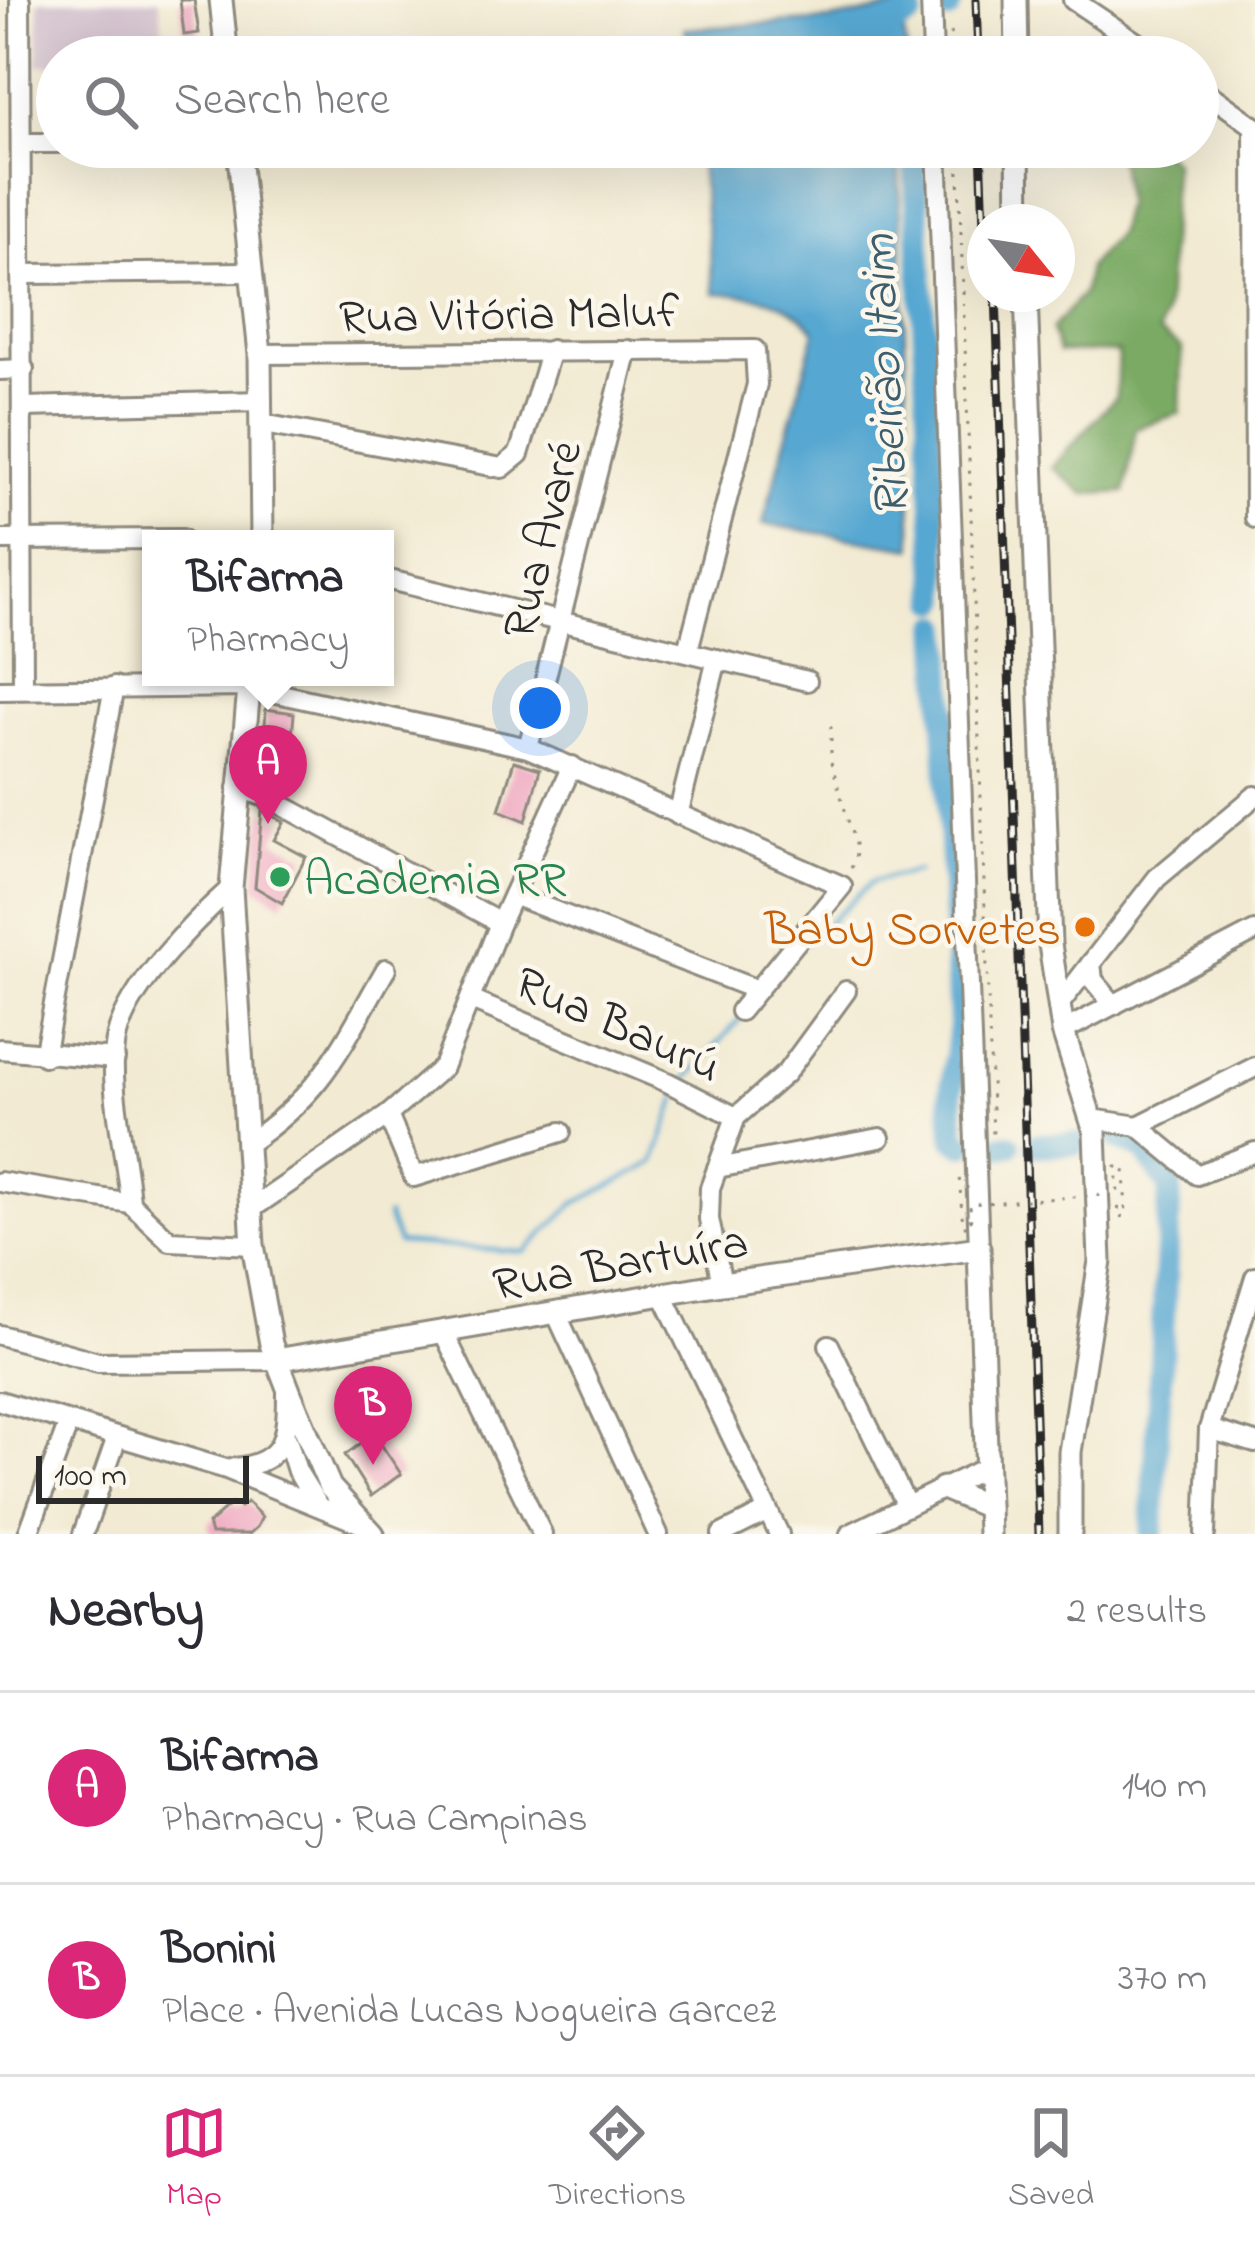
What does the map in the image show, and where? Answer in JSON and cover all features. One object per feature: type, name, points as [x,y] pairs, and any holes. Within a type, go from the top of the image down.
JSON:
[{"type":"main road","points":[[220,0],[224,36]]},
{"type":"main road","points":[[1016,0],[1017,36]]},
{"type":"main road","points":[[240,168],[260,355],[262,530]]},
{"type":"main road","points":[[1018,168],[1019,204]]},
{"type":"main road","points":[[1028,312],[1050,944],[1058,1006],[1094,1135],[1100,1261],[1070,1452],[1070,1534]]},
{"type":"main road","points":[[249,686],[231,888],[254,1245],[275,1360],[330,1487],[366,1528]]},
{"type":"main road","points":[[979,1248],[989,1534]]},
{"type":"main road","name":"Rua Bartuíra","points":[[275,1360],[722,1284],[979,1248]]},
{"type":"main road","points":[[944,1489],[988,1507]]},
{"type":"street","points":[[20,0],[23,689]]},
{"type":"street","points":[[931,0],[932,36]]},
{"type":"street","points":[[1072,0],[1126,36]]},
{"type":"street","points":[[0,53],[19,31]]},
{"type":"street","points":[[1219,101],[1255,126],[1255,518]]},
{"type":"street","points":[[21,142],[36,142]]},
{"type":"street","points":[[938,168],[976,1128],[982,1149],[979,1248]]},
{"type":"street","points":[[23,274],[251,272]]},
{"type":"street","name":"Rua Vitória Maluf","points":[[260,355],[750,349],[758,354],[757,384],[688,650]]},
{"type":"street","points":[[24,407],[263,412],[502,468],[519,454],[551,350]]},
{"type":"street","name":"Rua Avaré","points":[[528,748],[628,350]]},
{"type":"street","points":[[0,370],[24,369]]},
{"type":"street","points":[[0,540],[142,539]]},
{"type":"street","points":[[394,581],[807,681]]},
{"type":"street","points":[[678,815],[716,659]]},
{"type":"street","points":[[0,690],[142,686]]},
{"type":"street","points":[[266,686],[528,748],[842,886],[740,1011]]},
{"type":"street","points":[[44,1056],[114,687]]},
{"type":"street","points":[[251,1209],[388,1115],[443,1067],[500,923],[572,766]]},
{"type":"street","points":[[238,788],[269,798],[500,923]]},
{"type":"street","points":[[1058,1006],[1156,878],[1255,796]]},
{"type":"street","points":[[130,1203],[115,1060],[118,1032],[188,928],[231,888]]},
{"type":"street","points":[[513,895],[757,989]]},
{"type":"street","points":[[1064,1031],[1255,931]]},
{"type":"street","points":[[1090,963],[1093,980],[1114,1005]]},
{"type":"street","points":[[247,1144],[304,1103],[320,1084],[386,969]]},
{"type":"street","points":[[722,1284],[709,1219],[717,1168],[736,1117],[786,1073],[846,991]]},
{"type":"street","name":"Rua Baurú","points":[[471,1000],[667,1082],[736,1117]]},
{"type":"street","points":[[0,1049],[115,1060]]},
{"type":"street","points":[[1094,1135],[1138,1126],[1255,1067]]},
{"type":"street","points":[[388,1115],[414,1177],[560,1132]]},
{"type":"street","points":[[1138,1126],[1197,1175],[1255,1152]]},
{"type":"street","points":[[717,1168],[880,1138]]},
{"type":"street","points":[[0,1182],[130,1203],[170,1240],[254,1245]]},
{"type":"street","points":[[1205,1534],[1209,1429],[1255,1277]]},
{"type":"street","points":[[664,1297],[779,1534]]},
{"type":"street","points":[[557,1315],[658,1534]]},
{"type":"street","points":[[444,1333],[542,1534]]},
{"type":"street","points":[[0,1335],[98,1362],[275,1360]]},
{"type":"street","points":[[829,1345],[907,1506]]},
{"type":"street","points":[[287,1388],[286,1439],[297,1471],[316,1502]]},
{"type":"street","points":[[4,1409],[69,1422],[226,1469],[316,1502],[366,1528]]},
{"type":"street","points":[[28,1534],[69,1422]]},
{"type":"street","points":[[1209,1429],[1255,1443]]},
{"type":"street","points":[[83,1534],[117,1437]]},
{"type":"street","points":[[226,1469],[267,1462],[286,1439]]},
{"type":"street","points":[[850,1534],[987,1467]]},
{"type":"street","points":[[722,1534],[767,1511]]},
{"type":"path","points":[[959,168],[994,1134],[982,1149]]},
{"type":"path","points":[[831,726],[831,762],[857,851],[842,886]]},
{"type":"path","points":[[967,1190],[966,1176],[959,1175],[963,1226],[970,1226],[970,1204],[1118,1194],[1116,1167],[1124,1167],[1126,1216],[1119,1216],[1118,1199]]},
{"type":"path","points":[[992,1198],[993,1221]]},
{"type":"shaded area","points":[[39,0],[159,0],[163,36],[38,36]]},
{"type":"green space","points":[[1120,168],[1173,168],[1166,310],[1159,332],[1182,348],[1180,413],[1136,428],[1125,492],[1085,494],[1052,467],[1116,397],[1118,352],[1059,352],[1052,329],[1067,312],[1075,312],[1088,267],[1117,234],[1125,202]]},
{"type":"water","points":[[900,7],[905,36],[686,36],[685,29],[831,20]]},
{"type":"water","points":[[700,168],[899,168],[913,548],[763,524],[815,331],[782,305],[714,293]]},
{"type":"building","points":[[180,0],[194,0],[199,33],[184,35]]},
{"type":"building","points":[[266,709],[294,713],[289,775],[262,774]]},
{"type":"building","points":[[514,761],[540,769],[526,821],[499,810]]},
{"type":"building","points":[[262,810],[284,822],[274,840],[306,857],[282,903],[255,887]]},
{"type":"building","points":[[374,1434],[401,1474],[371,1496],[345,1455]]},
{"type":"building","points":[[247,1502],[262,1517],[257,1527],[249,1534],[211,1534],[208,1524],[232,1503],[240,1507]]},
{"type":"waterway","name":"Ribeirão Itaim","points":[[948,9],[952,0]]},
{"type":"waterway","name":"Ribeirão Itaim","points":[[871,36],[912,14]]},
{"type":"waterway","name":"Ribeirão Itaim","points":[[915,168],[939,600]]},
{"type":"waterway","name":"Ribeirão Itaim","points":[[940,626],[960,1024],[951,1093],[954,1137],[964,1144]]},
{"type":"waterway","points":[[806,943],[873,881],[918,871]]},
{"type":"waterway","points":[[684,1082],[740,1019]]},
{"type":"waterway","points":[[387,1216],[398,1243],[525,1252],[574,1204],[654,1163],[679,1092]]},
{"type":"waterway","name":"Ribeirão Itaim","points":[[1118,1138],[1144,1149],[1170,1187],[1152,1534]]},
{"type":"waterway","name":"Ribeirão Itaim","points":[[1037,1145],[1075,1144]]},
{"type":"waterway","name":"Ribeirão Itaim","points":[[1000,1146],[1009,1145]]},
{"type":"railway","points":[[976,0],[977,36]]},
{"type":"railway","points":[[982,168],[983,204]]},
{"type":"railway","points":[[997,312],[1039,1534]]},
{"type":"place","name":"Bifarma","points":[[268,824]]},
{"type":"place","name":"Academia RR","points":[[280,877]]},
{"type":"place","name":"Baby Sorvetes","points":[[1085,927]]},
{"type":"place","name":"Bonini","points":[[373,1465]]}]
